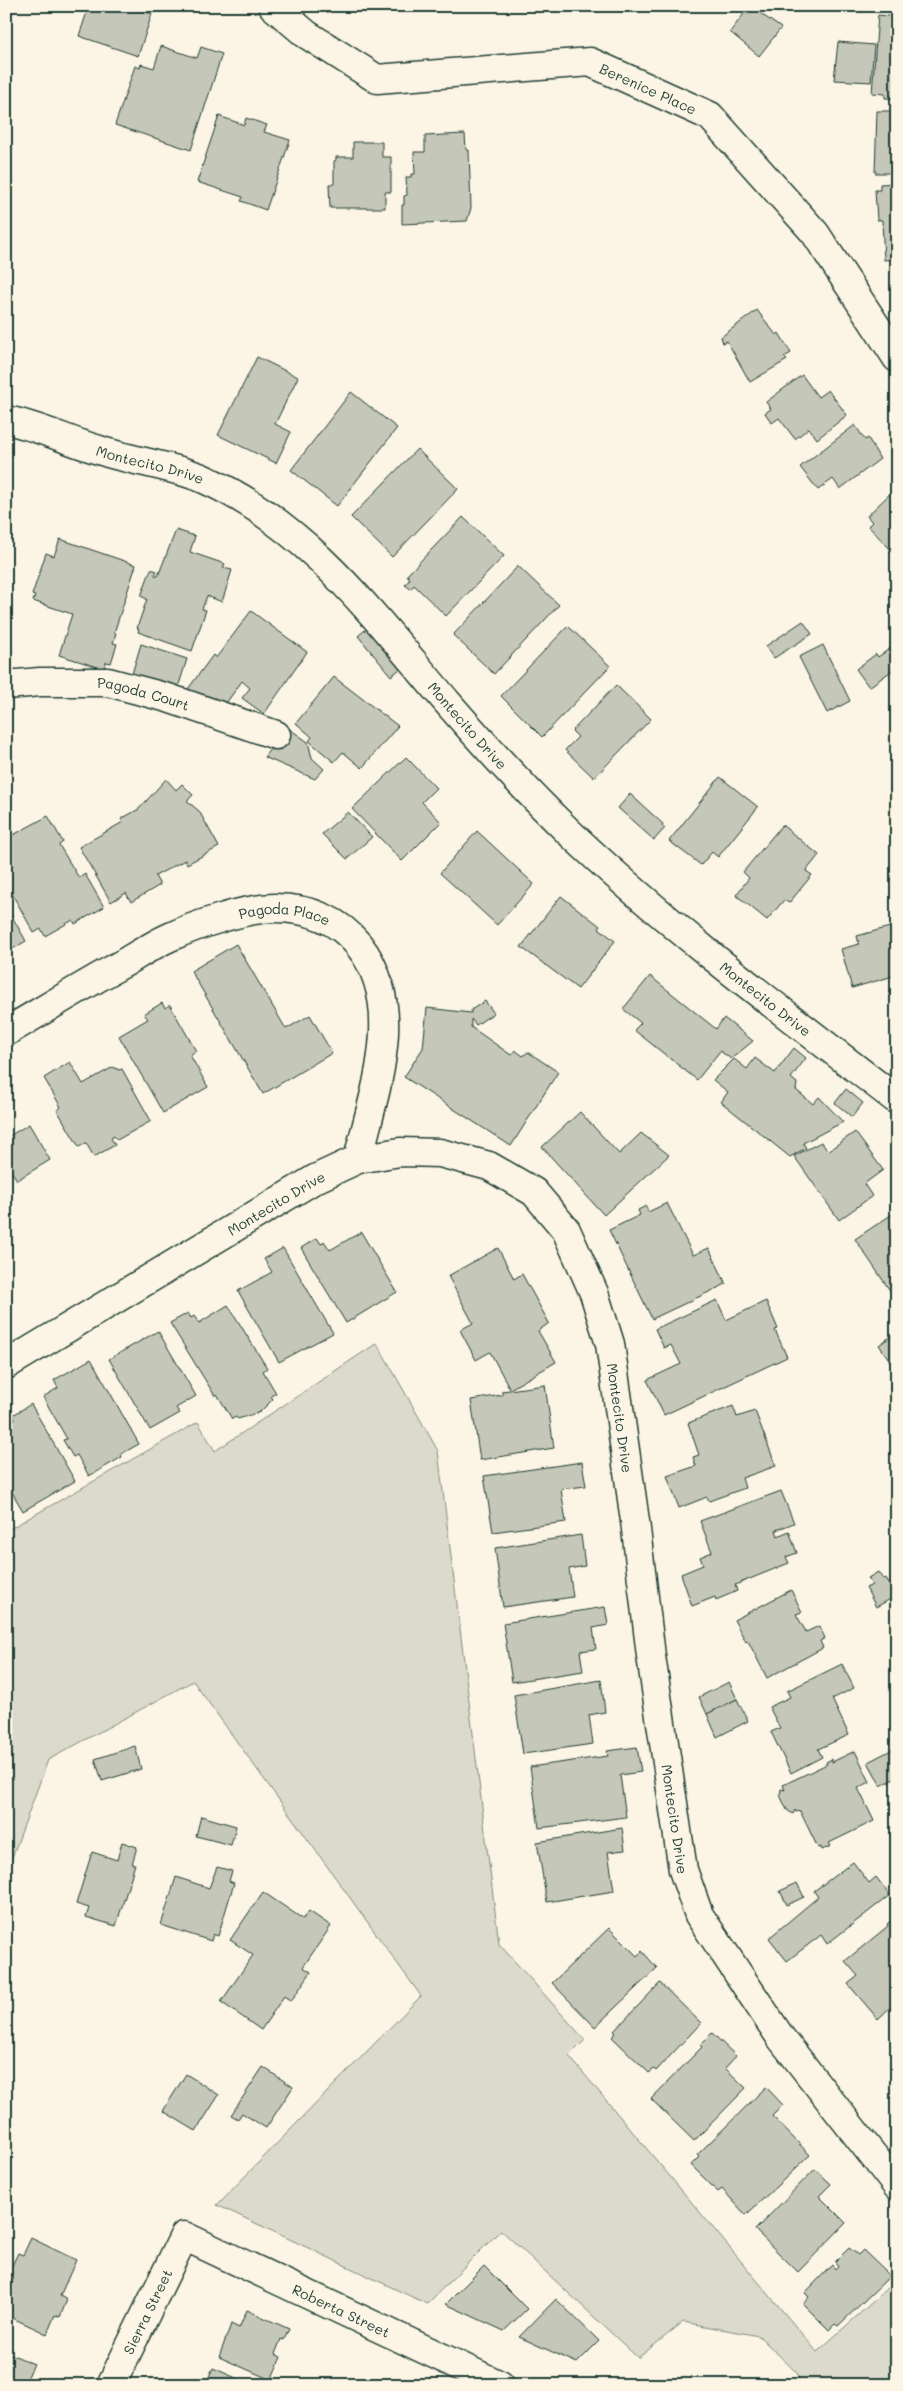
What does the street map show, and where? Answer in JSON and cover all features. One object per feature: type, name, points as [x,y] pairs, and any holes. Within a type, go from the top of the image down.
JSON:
[{"type":"street","name":"Berenice Place","points":[[273,6],[306,34],[377,79],[590,62],[710,116],[815,233],[897,358]]},
{"type":"street","name":"Montecito Drive","points":[[6,420],[24,423],[99,450],[202,478],[256,507],[298,537],[379,622],[507,771],[573,836],[674,925],[897,1100]]},
{"type":"street","name":"Pagoda Court","points":[[6,685],[40,682],[108,682],[168,698],[276,735]]},
{"type":"street","name":"Pagoda Place","points":[[6,1032],[169,937],[235,914],[274,908],[311,912],[343,928],[368,957],[380,988],[384,1032],[378,1080],[358,1159]]},
{"type":"street","name":"Montecito Drive","points":[[6,1365],[316,1179],[358,1159],[400,1152],[440,1153],[489,1166],[534,1192],[566,1230],[594,1293],[610,1344],[635,1521],[653,1675],[683,1870],[699,1915],[781,2038],[897,2186]]},
{"type":"street","name":"Sierra Street","points":[[111,2385],[184,2236]]},
{"type":"street","name":"Roberta Street","points":[[184,2236],[500,2385]]},
{"type":"shaded area","points":[[377,1343],[438,1451],[499,1944],[585,2040],[569,2056],[817,2352],[897,2280],[897,2385],[800,2385],[797,2373],[759,2336],[683,2322],[638,2358],[501,2230],[427,2304],[217,2205],[421,1996],[193,1681],[48,1760],[6,1874],[6,1531],[198,1422],[215,1451]]},
{"type":"building","points":[[89,6],[128,6],[152,14],[138,56],[79,36]]},
{"type":"building","points":[[750,6],[781,28],[759,56],[730,32]]},
{"type":"building","points":[[878,15],[897,17],[897,99],[885,98],[885,94],[872,93]]},
{"type":"building","points":[[838,42],[874,45],[871,82],[834,80]]},
{"type":"building","points":[[161,46],[197,58],[201,47],[222,54],[191,150],[115,125],[135,66],[140,68],[141,64],[154,68]]},
{"type":"building","points":[[877,111],[897,111],[897,173],[875,173]]},
{"type":"building","points":[[219,116],[244,125],[246,118],[267,125],[264,132],[290,140],[266,210],[241,201],[243,197],[197,182]]},
{"type":"building","points":[[465,134],[466,150],[469,150],[471,208],[467,221],[402,224],[402,205],[404,205],[404,196],[407,195],[406,177],[411,177],[411,174],[415,174],[414,152],[425,152],[425,136]]},
{"type":"building","points":[[353,142],[382,142],[382,157],[391,157],[391,192],[385,192],[385,208],[330,208],[329,184],[334,184],[334,161],[336,157],[353,157]]},
{"type":"building","points":[[897,183],[897,259],[884,260],[882,220],[877,220],[875,190],[880,190],[880,184]]},
{"type":"building","points":[[757,310],[776,335],[779,333],[791,353],[784,357],[787,360],[750,382],[727,341],[723,343],[721,337]]},
{"type":"building","points":[[257,357],[298,377],[275,424],[291,432],[276,463],[218,435]]},
{"type":"building","points":[[802,375],[818,397],[828,390],[847,415],[817,439],[809,428],[795,439],[779,418],[772,423],[765,413],[771,409],[766,402]]},
{"type":"building","points":[[351,392],[397,428],[337,506],[291,470]]},
{"type":"building","points":[[855,425],[865,440],[868,438],[880,459],[840,489],[833,479],[818,490],[800,467]]},
{"type":"building","points":[[417,449],[458,489],[392,557],[351,517]]},
{"type":"building","points":[[897,487],[897,556],[868,526],[872,522],[867,516]]},
{"type":"building","points":[[463,517],[504,556],[446,616],[414,585],[411,589],[405,585],[410,579],[407,575]]},
{"type":"building","points":[[176,530],[195,536],[190,552],[225,564],[223,568],[232,570],[222,602],[207,596],[202,609],[206,610],[192,651],[138,632],[139,629],[137,628],[147,599],[141,596],[151,569],[157,571],[155,575],[158,576]]},
{"type":"building","points":[[60,539],[136,565],[114,633],[116,633],[113,643],[117,644],[111,663],[106,662],[104,669],[59,655],[72,614],[33,601],[35,596],[32,595],[46,553],[54,556]]},
{"type":"building","points":[[518,566],[559,605],[494,674],[453,635]]},
{"type":"building","points":[[251,611],[307,652],[264,714],[242,698],[250,688],[242,681],[219,713],[188,689],[213,655],[216,658]]},
{"type":"building","points":[[803,621],[812,634],[774,658],[766,646]]},
{"type":"building","points":[[371,625],[404,666],[391,676],[358,636]]},
{"type":"building","points":[[568,626],[610,666],[542,737],[501,696]]},
{"type":"building","points":[[141,644],[187,659],[176,694],[131,677]]},
{"type":"building","points":[[823,645],[850,701],[827,713],[799,657]]},
{"type":"building","points":[[892,647],[897,654],[897,667],[869,687],[856,669],[876,654],[878,657]]},
{"type":"building","points":[[334,677],[398,726],[362,768],[343,752],[334,762],[309,741],[312,737],[296,723]]},
{"type":"building","points":[[616,685],[651,719],[594,778],[565,750],[578,737],[572,731]]},
{"type":"building","points":[[287,727],[308,742],[312,758],[324,769],[315,779],[264,757]]},
{"type":"building","points":[[406,757],[436,788],[422,802],[441,822],[402,861],[352,809]]},
{"type":"building","points":[[720,777],[758,807],[718,857],[712,852],[701,865],[669,841]]},
{"type":"building","points":[[166,779],[176,790],[182,784],[193,795],[187,801],[199,811],[219,847],[187,864],[185,860],[155,876],[160,885],[131,902],[126,893],[111,902],[79,847],[123,822],[121,819],[139,809]]},
{"type":"building","points":[[630,794],[663,824],[662,826],[665,828],[654,840],[618,808]]},
{"type":"building","points":[[348,812],[372,837],[347,859],[322,834]]},
{"type":"building","points":[[48,816],[63,842],[59,845],[79,878],[85,874],[104,907],[75,924],[73,920],[45,936],[41,929],[34,933],[6,883],[6,839]]},
{"type":"building","points":[[782,825],[819,855],[806,871],[812,875],[789,903],[784,900],[767,920],[736,895],[749,878],[743,872]]},
{"type":"building","points":[[477,831],[534,884],[497,925],[440,873]]},
{"type":"building","points":[[561,896],[600,926],[599,928],[615,941],[578,989],[521,947]]},
{"type":"building","points":[[6,906],[26,941],[6,953]]},
{"type":"building","points":[[897,925],[897,975],[852,988],[841,949],[859,944],[857,936]]},
{"type":"building","points":[[236,944],[286,1029],[310,1015],[332,1053],[263,1094],[191,971]]},
{"type":"building","points":[[650,976],[716,1029],[724,1018],[753,1041],[731,1059],[720,1051],[697,1080],[634,1030],[641,1023],[623,1009]]},
{"type":"building","points":[[485,1001],[494,1013],[476,1025],[471,1019],[471,1027],[511,1055],[515,1050],[523,1056],[528,1052],[558,1072],[511,1146],[404,1077],[423,1048],[427,1008],[471,1013],[471,1010]]},
{"type":"building","points":[[162,1003],[165,1008],[170,1005],[196,1051],[190,1055],[208,1087],[163,1113],[119,1036],[148,1019],[144,1014]]},
{"type":"building","points":[[794,1048],[806,1058],[791,1078],[797,1083],[796,1090],[813,1104],[819,1097],[843,1122],[803,1143],[806,1148],[790,1157],[721,1102],[728,1092],[713,1080],[734,1059],[747,1069],[755,1058],[775,1073]]},
{"type":"building","points":[[70,1062],[83,1084],[113,1067],[119,1070],[122,1069],[151,1121],[117,1140],[114,1136],[111,1138],[115,1145],[94,1157],[86,1143],[79,1147],[57,1110],[61,1107],[44,1078]]},
{"type":"building","points":[[846,1089],[863,1103],[852,1117],[835,1103]]},
{"type":"building","points":[[580,1112],[619,1154],[641,1133],[669,1155],[604,1215],[542,1147]]},
{"type":"building","points":[[29,1124],[50,1160],[17,1180],[6,1163],[6,1138]]},
{"type":"building","points":[[855,1132],[883,1170],[864,1184],[872,1196],[839,1220],[794,1156],[821,1142],[828,1151]]},
{"type":"building","points":[[667,1203],[693,1255],[709,1248],[726,1284],[652,1319],[609,1230],[640,1215],[638,1210],[646,1206],[648,1212]]},
{"type":"building","points":[[897,1211],[897,1288],[891,1292],[855,1239]]},
{"type":"building","points":[[361,1232],[397,1292],[346,1323],[301,1248],[317,1238],[321,1244],[324,1241],[330,1250]]},
{"type":"building","points":[[283,1248],[333,1333],[279,1362],[238,1291],[272,1272],[264,1259]]},
{"type":"building","points":[[498,1248],[514,1279],[522,1274],[549,1323],[538,1331],[556,1362],[510,1389],[490,1352],[476,1360],[460,1330],[473,1323],[448,1276]]},
{"type":"building","points":[[717,1300],[726,1320],[766,1301],[778,1329],[775,1330],[787,1357],[664,1415],[647,1380],[681,1364],[671,1345],[664,1348],[655,1329]]},
{"type":"building","points":[[228,1305],[267,1368],[263,1371],[276,1393],[271,1396],[273,1399],[260,1412],[238,1419],[236,1417],[232,1419],[217,1394],[215,1396],[170,1323],[188,1313],[191,1318],[194,1316],[199,1323]]},
{"type":"building","points":[[158,1331],[196,1396],[176,1408],[180,1413],[150,1430],[109,1359]]},
{"type":"building","points":[[897,1332],[897,1371],[879,1345]]},
{"type":"building","points":[[91,1359],[139,1444],[121,1454],[122,1457],[89,1476],[77,1455],[73,1457],[63,1440],[67,1439],[43,1397],[58,1388],[54,1380]]},
{"type":"building","points":[[545,1385],[554,1448],[480,1460],[471,1400],[502,1395],[502,1391]]},
{"type":"building","points":[[31,1404],[75,1481],[23,1511],[6,1482],[6,1425],[15,1419],[13,1415]]},
{"type":"building","points":[[733,1406],[737,1417],[755,1411],[776,1466],[742,1478],[745,1488],[709,1501],[707,1497],[679,1508],[667,1476],[696,1466],[693,1457],[699,1455],[688,1423]]},
{"type":"building","points":[[582,1462],[586,1486],[561,1489],[566,1522],[493,1532],[484,1476]]},
{"type":"building","points":[[781,1491],[794,1523],[776,1530],[778,1536],[789,1531],[797,1553],[786,1557],[789,1563],[735,1585],[737,1591],[716,1600],[715,1597],[692,1606],[681,1574],[703,1565],[700,1557],[712,1552],[700,1521]]},
{"type":"building","points":[[581,1535],[585,1566],[569,1569],[573,1597],[503,1607],[495,1548]]},
{"type":"building","points":[[878,1572],[883,1579],[886,1578],[896,1596],[876,1607],[866,1588],[872,1585],[868,1578]]},
{"type":"building","points":[[791,1590],[802,1612],[796,1614],[806,1632],[819,1626],[825,1638],[820,1641],[823,1648],[767,1678],[748,1641],[746,1642],[734,1620]]},
{"type":"building","points":[[605,1607],[608,1625],[593,1628],[596,1649],[580,1651],[583,1671],[512,1682],[503,1623]]},
{"type":"building","points":[[842,1664],[854,1688],[832,1699],[849,1735],[818,1749],[822,1757],[791,1773],[771,1732],[780,1728],[769,1707],[790,1697],[787,1691]]},
{"type":"building","points":[[601,1680],[605,1712],[589,1715],[593,1744],[523,1754],[514,1695]]},
{"type":"building","points":[[729,1682],[737,1699],[707,1714],[699,1697]]},
{"type":"building","points":[[737,1699],[748,1721],[717,1737],[707,1714]]},
{"type":"building","points":[[135,1746],[141,1769],[102,1781],[95,1759]]},
{"type":"building","points":[[637,1747],[641,1772],[620,1775],[626,1817],[539,1828],[530,1767],[608,1756],[607,1751]]},
{"type":"building","points":[[897,1747],[897,1777],[881,1786],[868,1762]]},
{"type":"building","points":[[855,1751],[870,1782],[858,1788],[874,1821],[829,1843],[831,1846],[822,1850],[821,1847],[818,1848],[800,1811],[796,1812],[795,1810],[793,1814],[787,1810],[780,1795],[781,1789],[785,1790],[783,1785],[827,1764],[826,1762],[832,1759],[832,1762]]},
{"type":"building","points":[[201,1816],[236,1826],[231,1845],[196,1836]]},
{"type":"building","points":[[622,1828],[625,1850],[608,1852],[614,1891],[547,1902],[537,1842]]},
{"type":"building","points":[[122,1842],[137,1847],[132,1864],[135,1864],[116,1926],[86,1917],[89,1908],[76,1904],[92,1852],[117,1860]]},
{"type":"building","points":[[853,1862],[869,1883],[876,1877],[890,1895],[827,1944],[821,1935],[787,1961],[769,1938],[818,1897],[814,1891]]},
{"type":"building","points":[[217,1867],[232,1871],[229,1881],[234,1883],[218,1936],[213,1934],[211,1941],[161,1925],[176,1877],[209,1888]]},
{"type":"building","points":[[797,1883],[804,1897],[787,1905],[780,1891]]},
{"type":"building","points":[[263,1892],[303,1919],[309,1911],[331,1926],[303,1967],[311,1972],[291,2001],[284,1996],[261,2030],[221,2002],[253,1955],[230,1940]]},
{"type":"building","points":[[897,1916],[897,2001],[878,2019],[848,1984],[858,1976],[845,1961],[888,1926],[887,1924]]},
{"type":"building","points":[[609,1928],[637,1956],[642,1951],[657,1968],[595,2027],[552,1983]]},
{"type":"building","points":[[660,1983],[701,2023],[656,2071],[654,2069],[649,2073],[612,2037],[616,2033],[614,2031]]},
{"type":"building","points":[[712,2033],[736,2056],[725,2068],[746,2088],[694,2141],[651,2099],[702,2047],[700,2045]]},
{"type":"building","points":[[263,2067],[293,2087],[266,2128],[242,2113],[238,2119],[231,2115]]},
{"type":"building","points":[[186,2074],[219,2095],[196,2131],[163,2111]]},
{"type":"building","points":[[766,2087],[783,2105],[772,2116],[810,2155],[746,2215],[722,2189],[718,2192],[691,2165],[699,2157],[697,2155]]},
{"type":"building","points":[[815,2169],[831,2184],[819,2196],[846,2223],[798,2272],[755,2230]]},
{"type":"building","points":[[31,2238],[76,2260],[60,2296],[67,2300],[60,2317],[55,2315],[47,2334],[6,2315],[6,2293],[14,2277],[8,2274],[18,2253],[23,2255]]},
{"type":"building","points":[[849,2248],[858,2255],[863,2250],[890,2276],[838,2326],[835,2324],[829,2330],[803,2304],[809,2297],[805,2293],[832,2265],[835,2269],[838,2266],[835,2262]]},
{"type":"building","points":[[484,2266],[527,2309],[504,2331],[446,2304]]},
{"type":"building","points":[[556,2299],[599,2341],[577,2363],[519,2337]]},
{"type":"building","points":[[247,2310],[289,2329],[284,2340],[281,2339],[275,2354],[281,2357],[271,2380],[219,2357],[231,2324],[239,2328]]},
{"type":"building","points":[[6,2352],[34,2364],[25,2383],[29,2385],[6,2385]]},
{"type":"building","points":[[213,2368],[250,2384],[250,2385],[205,2385]]}]
